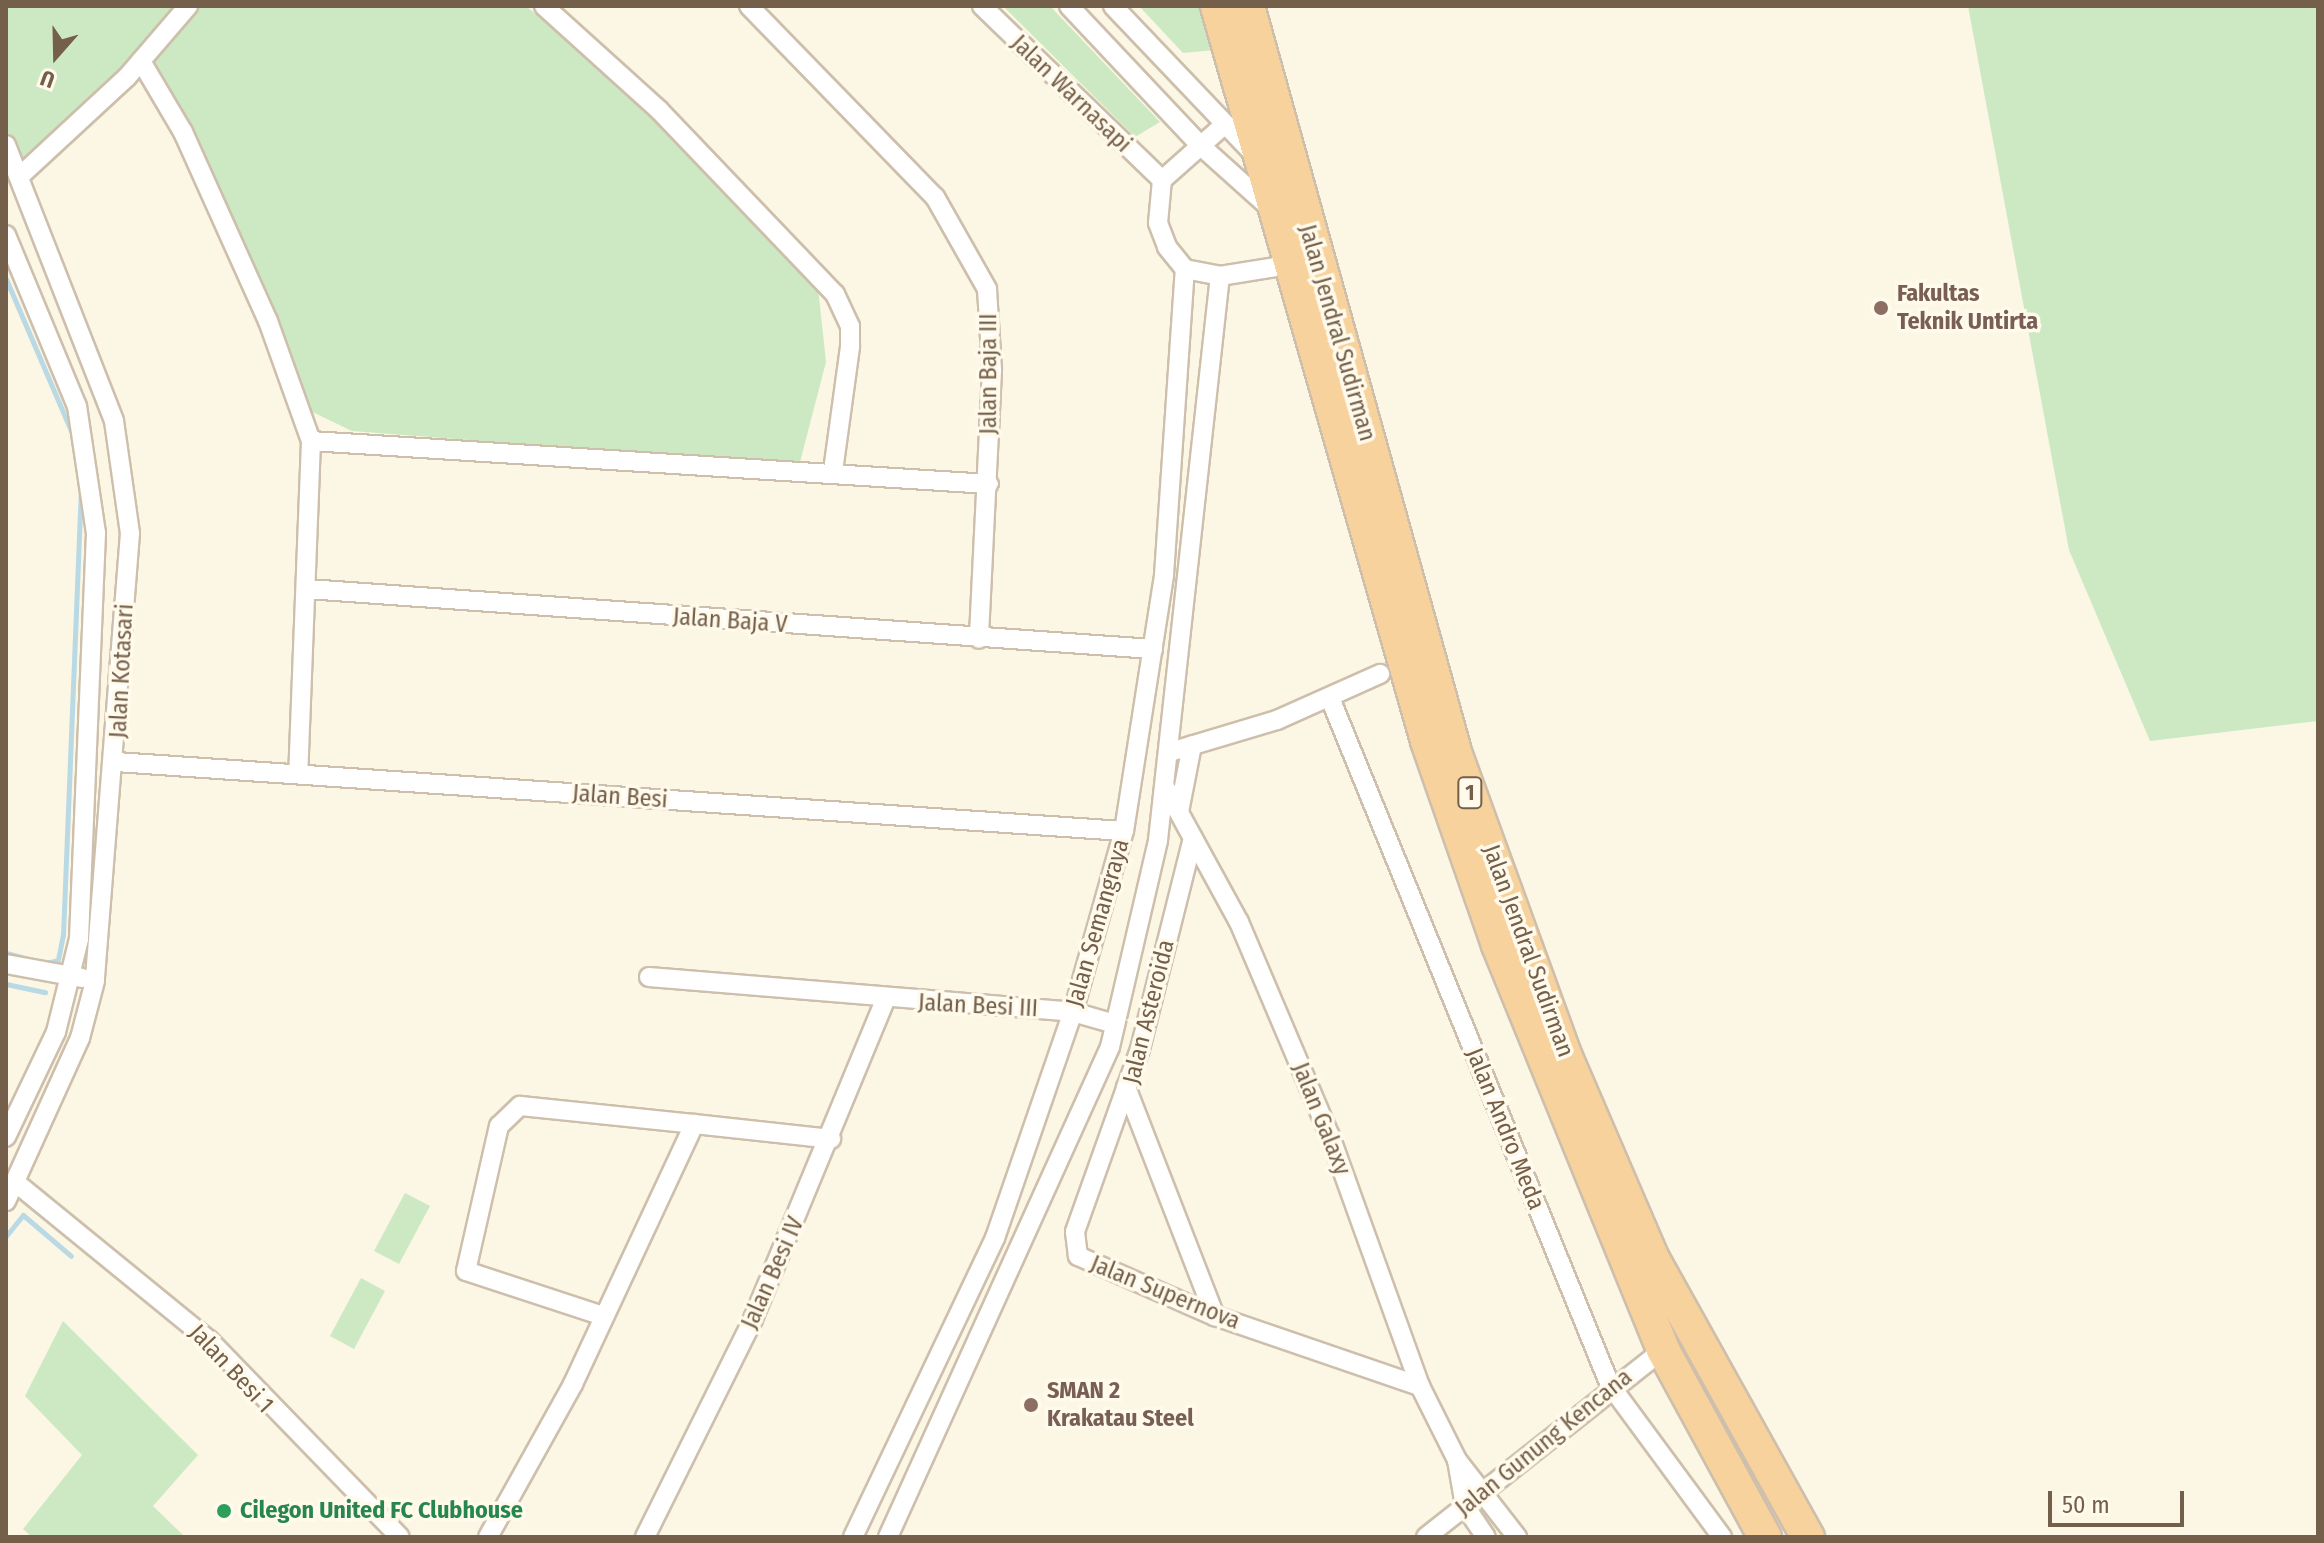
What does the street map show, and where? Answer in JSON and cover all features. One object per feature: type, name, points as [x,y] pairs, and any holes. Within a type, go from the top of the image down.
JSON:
[{"type":"highway","name":"1","points":[[1217,6],[1272,210],[1305,254],[1432,755],[1567,1125],[1663,1350],[1765,1537]]},
{"type":"highway","name":"Jalan Jendral Sudirman","points":[[1248,6],[1296,185],[1305,254],[1456,755],[1576,1082],[1652,1257],[1808,1537]]},
{"type":"street","points":[[20,176],[141,61],[188,6]]},
{"type":"street","points":[[544,6],[659,110],[835,294],[850,337],[833,471]]},
{"type":"street","name":"Jalan Baja III","points":[[749,6],[935,197],[968,244],[987,289],[992,326],[989,484],[979,639]]},
{"type":"street","name":"Jalan Warnasapi","points":[[982,6],[1162,180]]},
{"type":"street","points":[[1069,6],[1201,146],[1272,210]]},
{"type":"street","points":[[1113,6],[1224,125],[1260,160],[1296,185]]},
{"type":"street","points":[[141,61],[183,132],[268,321],[311,441],[298,774]]},
{"type":"street","points":[[1224,125],[1162,180],[1158,223],[1185,269],[1220,276],[1305,254]]},
{"type":"street","name":"Jalan Kotasari","points":[[6,145],[114,421],[130,533],[116,762],[95,981],[80,1038],[6,1201]]},
{"type":"street","name":"Jalan Kotasari","points":[[6,235],[83,428],[96,533],[79,939],[56,1032],[6,1137]]},
{"type":"street","name":"Jalan Semangraya","points":[[853,1537],[995,1238],[1073,1012],[1124,831],[1153,649],[1185,269]]},
{"type":"street","name":"Jalan Semangraya","points":[[888,1537],[1096,1083],[1115,1024],[1170,752],[1220,276]]},
{"type":"street","points":[[83,428],[114,421]]},
{"type":"street","points":[[311,441],[833,471],[989,484]]},
{"type":"street","name":"Jalan Baja V","points":[[307,589],[1153,649]]},
{"type":"street","points":[[1170,752],[1330,698],[1380,674]]},
{"type":"street","name":"Jalan Andro Meda","points":[[1330,698],[1610,1385],[1722,1537]]},
{"type":"street","points":[[1179,812],[1192,745]]},
{"type":"street","name":"Jalan Besi","points":[[116,762],[1124,831]]},
{"type":"street","name":"Jalan Galaxy","points":[[1165,787],[1239,922],[1330,1136],[1420,1386],[1457,1460],[1486,1491],[1517,1537]]},
{"type":"street","name":"Jalan Asteroida","points":[[1193,838],[1126,1087],[1215,1316]]},
{"type":"street","points":[[6,964],[95,981]]},
{"type":"street","name":"Jalan Besi III","points":[[649,977],[884,1002],[1073,1012],[1115,1024]]},
{"type":"street","name":"Jalan Besi IV","points":[[645,1537],[831,1139],[884,1002]]},
{"type":"street","name":"Jalan Supernova","points":[[1126,1087],[1075,1232],[1078,1256],[1215,1316],[1420,1386]]},
{"type":"street","points":[[603,1316],[466,1271],[499,1126],[520,1106],[831,1139]]},
{"type":"street","points":[[488,1537],[513,1502],[694,1124]]},
{"type":"street","name":"Jalan Besi 1","points":[[15,1182],[209,1340],[400,1537]]},
{"type":"street","name":"Jalan Gunung Kencana","points":[[1426,1537],[1486,1491],[1610,1385],[1663,1350]]},
{"type":"street","name":"Jalan Galaxy","points":[[1457,1460],[1465,1506],[1486,1537]]},
{"type":"green space","points":[[6,6],[526,6],[654,113],[817,278],[826,362],[799,466],[352,431],[306,409],[149,66],[16,163],[6,144]]},
{"type":"green space","points":[[1003,6],[1050,6],[1160,122],[1135,137]]},
{"type":"green space","points":[[1139,6],[1201,6],[1215,50],[1183,53]]},
{"type":"green space","points":[[1968,6],[2318,6],[2318,721],[2150,741],[2069,550]]},
{"type":"green space","points":[[405,1193],[430,1206],[399,1264],[374,1251]]},
{"type":"green space","points":[[361,1278],[385,1291],[354,1349],[330,1336]]},
{"type":"green space","points":[[63,1321],[198,1455],[153,1506],[185,1537],[32,1537],[23,1529],[82,1455],[25,1396]]},
{"type":"waterway","points":[[6,279],[73,435]]},
{"type":"waterway","points":[[46,963],[58,960],[63,935],[81,492]]},
{"type":"waterway","points":[[6,953],[36,961]]},
{"type":"waterway","points":[[6,984],[45,992]]},
{"type":"waterway","points":[[6,1236],[23,1215],[71,1256]]},
{"type":"place","name":"Fakultas Teknik Untirta","points":[[1881,308]]},
{"type":"place","name":"SMAN 2 Krakatau Steel","points":[[1031,1405]]},
{"type":"place","name":"Cilegon United FC Clubhouse","points":[[224,1511]]}]
